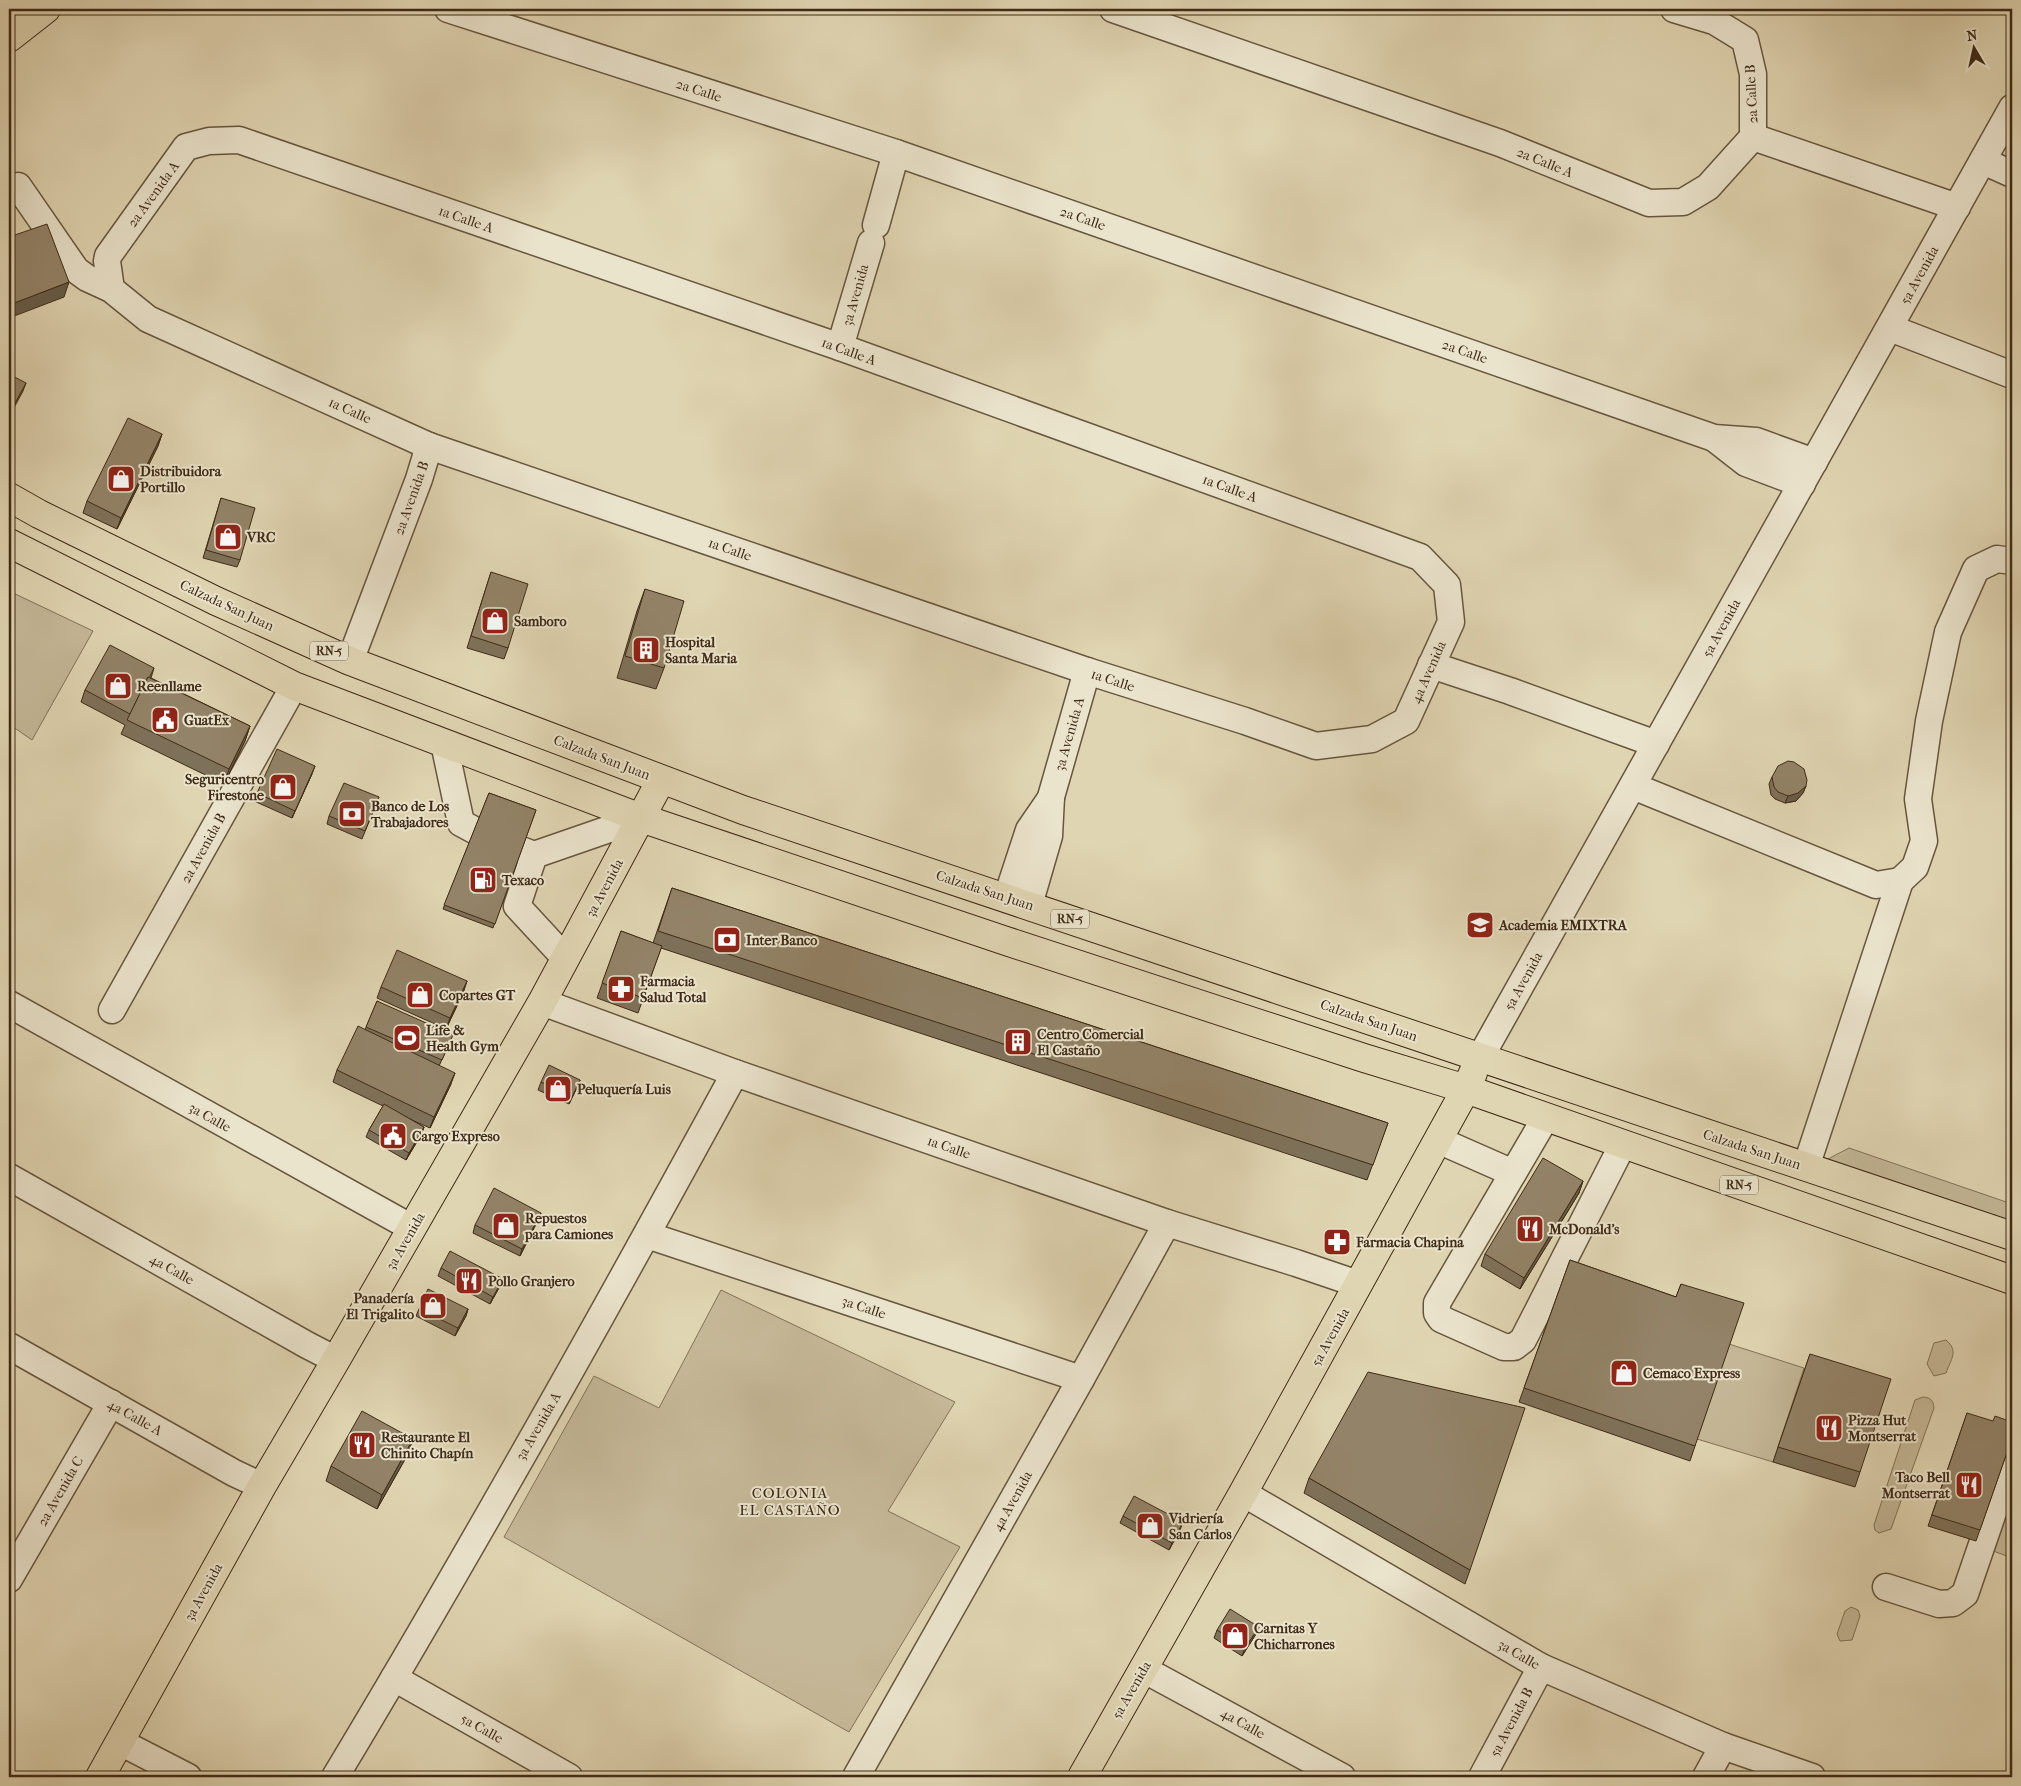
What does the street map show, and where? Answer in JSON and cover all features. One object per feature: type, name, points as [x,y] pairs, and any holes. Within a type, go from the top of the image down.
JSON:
[{"type":"main road","points":[[9,38],[46,9]]},
{"type":"main road","name":"Calzada San Juan","points":[[9,497],[39,514],[216,601],[350,661],[742,810],[2012,1236]]},
{"type":"main road","name":"RN-5","points":[[9,543],[294,686],[641,818],[1003,940],[1364,1058],[1466,1089],[2012,1280]]},
{"type":"main road","name":"3a Avenida","points":[[100,1777],[262,1486],[542,1002],[661,780]]},
{"type":"main road","name":"5a Avenida","points":[[1082,1777],[1243,1493],[1466,1089],[1480,1058]]},
{"type":"street","name":"2a Calle","points":[[448,9],[896,153],[1714,438],[1746,463],[1808,473]]},
{"type":"street","name":"2a Calle A","points":[[1113,9],[1500,143],[1649,203],[1683,202],[1708,187],[1753,137]]},
{"type":"street","name":"2a Calle B","points":[[1674,9],[1714,21],[1745,40],[1753,74],[1753,137]]},
{"type":"street","name":"5a Avenida","points":[[1480,1058],[2012,108]]},
{"type":"street","points":[[1753,137],[1957,207]]},
{"type":"street","name":"2a Avenida A","points":[[111,289],[108,256],[186,148],[209,141],[239,140]]},
{"type":"street","name":"1a Calle A","points":[[239,140],[840,347],[1420,557],[1447,585]]},
{"type":"street","name":"3a Avenida","points":[[840,347],[896,153]]},
{"type":"street","points":[[1983,161],[2012,174]]},
{"type":"street","name":"1a Calle","points":[[18,186],[76,270],[87,278],[111,289],[148,319],[429,446],[1088,671],[1316,746],[1372,739]]},
{"type":"street","points":[[1890,328],[2012,375]]},
{"type":"street","name":"2a Avenida B","points":[[350,661],[412,497],[429,446]]},
{"type":"street","points":[[1806,1167],[1900,882],[1916,867],[1924,841],[1918,799],[1928,721],[1948,632],[1976,569],[1997,559],[2012,561]]},
{"type":"street","name":"4a Avenida","points":[[1372,739],[1406,721],[1451,622],[1447,585]]},
{"type":"street","points":[[1431,665],[1510,691],[1656,744]]},
{"type":"street","name":"3a Avenida A","points":[[1018,901],[1049,836],[1051,797],[1088,671]]},
{"type":"street","name":"2a Avenida B","points":[[112,1010],[294,686]]},
{"type":"street","points":[[444,743],[461,823],[474,830]]},
{"type":"street","points":[[1633,786],[1876,885],[1900,882]]},
{"type":"street","points":[[565,958],[517,906],[528,853],[641,818]]},
{"type":"street","name":"1a Calle","points":[[542,1002],[735,1073],[1167,1223],[1296,1262],[1358,1284]]},
{"type":"street","name":"3a Calle","points":[[9,1004],[412,1228]]},
{"type":"street","name":"3a Avenida A","points":[[335,1777],[394,1678],[647,1235],[735,1073]]},
{"type":"street","points":[[1546,1117],[1437,1303],[1437,1313],[1441,1320],[1504,1347],[1514,1347],[1523,1340],[1623,1144]]},
{"type":"street","points":[[1438,1140],[1519,1163],[1550,1165]]},
{"type":"street","name":"4a Calle","points":[[9,1177],[307,1346],[336,1360]]},
{"type":"street","points":[[1575,1178],[1599,1191]]},
{"type":"street","name":"4a Avenida","points":[[856,1777],[1167,1223]]},
{"type":"street","name":"3a Calle","points":[[647,1235],[1081,1379]]},
{"type":"street","name":"4a Calle A","points":[[9,1346],[234,1473],[262,1486]]},
{"type":"street","name":"2a Avenida C","points":[[9,1579],[111,1404]]},
{"type":"street","points":[[1886,1587],[1939,1604],[1953,1603],[1965,1594],[2012,1457]]},
{"type":"street","name":"3a Calle","points":[[1243,1493],[1541,1667],[1723,1746],[1812,1777]]},
{"type":"street","name":"5a Avenida B","points":[[1482,1777],[1541,1667]]},
{"type":"street","name":"4a Calle","points":[[1143,1669],[1332,1775]]},
{"type":"street","name":"5a Calle","points":[[394,1678],[569,1777]]},
{"type":"street","points":[[120,1742],[188,1777]]},
{"type":"street","points":[[1706,1777],[1723,1746]]},
{"type":"shaded area","points":[[9,591],[93,631],[32,740],[9,724]]},
{"type":"shaded area","points":[[1849,1148],[2012,1204],[2012,1224],[1826,1160]]},
{"type":"shaded area","points":[[721,1290],[955,1402],[888,1511],[960,1547],[849,1732],[504,1537],[594,1376],[659,1408]]},
{"type":"shaded area","points":[[1946,1340],[1952,1348],[1952,1359],[1946,1373],[1934,1376],[1927,1364],[1934,1343]]},
{"type":"shaded area","points":[[1729,1344],[1804,1368],[1773,1462],[1697,1439]]},
{"type":"shaded area","points":[[1923,1397],[1931,1400],[1934,1408],[1891,1529],[1879,1533],[1875,1530],[1874,1525],[1915,1400]]},
{"type":"shaded area","points":[[2012,1482],[2012,1558],[1988,1549]]},
{"type":"shaded area","points":[[1851,1607],[1858,1610],[1860,1616],[1852,1640],[1840,1641],[1837,1634],[1845,1611]]},
{"type":"building","points":[[47,224],[69,282],[9,305],[9,237]]},
{"type":"building","points":[[9,374],[26,383],[9,414]]},
{"type":"building","name":"Distribuidora Portillo","points":[[128,418],[162,434],[121,518],[87,501]]},
{"type":"building","name":"VRC","points":[[221,498],[255,508],[240,560],[206,550]]},
{"type":"building","name":"Samboro","points":[[491,572],[528,584],[508,648],[471,636]]},
{"type":"building","name":"Hospital Santa Maria","points":[[645,589],[684,601],[664,668],[625,656]]},
{"type":"building","name":"Reenllame","points":[[110,645],[154,668],[130,714],[85,690]]},
{"type":"building","points":[[148,677],[250,726],[229,769],[127,720]]},
{"type":"building","name":"Seguricentro Firestone","points":[[277,749],[315,766],[295,811],[257,793]]},
{"type":"building","points":[[1788,761],[1794,762],[1804,769],[1807,780],[1806,786],[1798,793],[1788,796],[1778,792],[1774,787],[1772,777],[1778,766]]},
{"type":"building","name":"Banco de Los Trabajadores","points":[[344,783],[379,797],[365,831],[329,816]]},
{"type":"building","name":"Texaco","points":[[489,793],[536,810],[495,924],[444,905]]},
{"type":"building","name":"Centro Comercial El Castaño","points":[[672,888],[1388,1123],[1373,1165],[658,931]]},
{"type":"building","points":[[621,931],[662,946],[643,998],[602,983]]},
{"type":"building","name":"Copartes GT","points":[[397,950],[467,981],[450,1018],[381,987]]},
{"type":"building","name":"Life & Health Gym","points":[[377,1001],[453,1035],[442,1060],[366,1027]]},
{"type":"building","points":[[358,1026],[455,1073],[434,1117],[337,1070]]},
{"type":"building","points":[[549,1065],[580,1080],[572,1097],[541,1082]]},
{"type":"building","name":"Cargo Expreso","points":[[384,1104],[424,1127],[409,1153],[369,1130]]},
{"type":"building","name":"McDonald's","points":[[1543,1158],[1583,1181],[1524,1278],[1485,1254]]},
{"type":"building","name":"Repuestos para Camiones","points":[[494,1188],[541,1213],[522,1249],[475,1225]]},
{"type":"building","points":[[450,1251],[503,1279],[493,1297],[441,1268]]},
{"type":"building","name":"Cemaco Express","points":[[1570,1260],[1676,1297],[1681,1284],[1744,1303],[1695,1446],[1524,1388]]},
{"type":"building","name":"Panadería El Trigalito","points":[[428,1289],[468,1309],[458,1328],[419,1309]]},
{"type":"building","name":"Pizza Hut Montserrat","points":[[1810,1354],[1891,1379],[1860,1472],[1778,1447]]},
{"type":"building","points":[[1368,1372],[1525,1408],[1470,1570],[1309,1478]]},
{"type":"building","points":[[362,1411],[413,1439],[382,1495],[331,1466]]},
{"type":"building","name":"Taco Bell Montserrat","points":[[1967,1413],[1993,1421],[1995,1416],[2012,1422],[2010,1428],[2012,1428],[2012,1438],[1980,1530],[1932,1515]]},
{"type":"building","name":"Vidriería San Carlos","points":[[1134,1496],[1183,1522],[1172,1543],[1123,1516]]},
{"type":"building","name":"Carnitas Y Chicharrones","points":[[1230,1609],[1259,1627],[1245,1648],[1217,1630]]},
{"type":"place","name":"Distribuidora Portillo","points":[[121,479]]},
{"type":"place","name":"VRC","points":[[228,537]]},
{"type":"place","name":"Samboro","points":[[495,621]]},
{"type":"place","name":"Hospital Santa Maria","points":[[646,650]]},
{"type":"place","name":"Reenllame","points":[[118,686]]},
{"type":"place","name":"GuatEx","points":[[165,720]]},
{"type":"place","name":"Seguricentro Firestone","points":[[283,787]]},
{"type":"place","name":"Banco de Los Trabajadores","points":[[352,814]]},
{"type":"place","name":"Texaco","points":[[483,880]]},
{"type":"place","name":"Academia EMIXTRA","points":[[1480,925]]},
{"type":"place","name":"Inter Banco","points":[[727,940]]},
{"type":"place","name":"Farmacia Salud Total","points":[[621,989]]},
{"type":"place","name":"Copartes GT","points":[[420,995]]},
{"type":"place","name":"Life & Health Gym","points":[[407,1038]]},
{"type":"place","name":"Centro Comercial El Castaño","points":[[1018,1042]]},
{"type":"place","name":"Peluquería Luis","points":[[558,1089]]},
{"type":"place","name":"Cargo Expreso","points":[[393,1136]]},
{"type":"place","name":"Repuestos para Camiones","points":[[506,1226]]},
{"type":"place","name":"McDonald's","points":[[1530,1229]]},
{"type":"place","name":"Farmacia Chapina","points":[[1337,1242]]},
{"type":"place","name":"Pollo Granjero","points":[[469,1281]]},
{"type":"place","name":"Panadería El Trigalito","points":[[433,1306]]},
{"type":"place","name":"Cemaco Express","points":[[1624,1373]]},
{"type":"place","name":"Pizza Hut Montserrat","points":[[1829,1428]]},
{"type":"place","name":"Restaurante El Chinito Chapín","points":[[362,1445]]},
{"type":"place","name":"Taco Bell Montserrat","points":[[1969,1485]]},
{"type":"place","name":"Vidriería San Carlos","points":[[1150,1526]]},
{"type":"place","name":"Carnitas Y Chicharrones","points":[[1235,1636]]},
{"type":"district","name":"COLONIA EL CASTAÑO","points":[[790,1502]]}]
